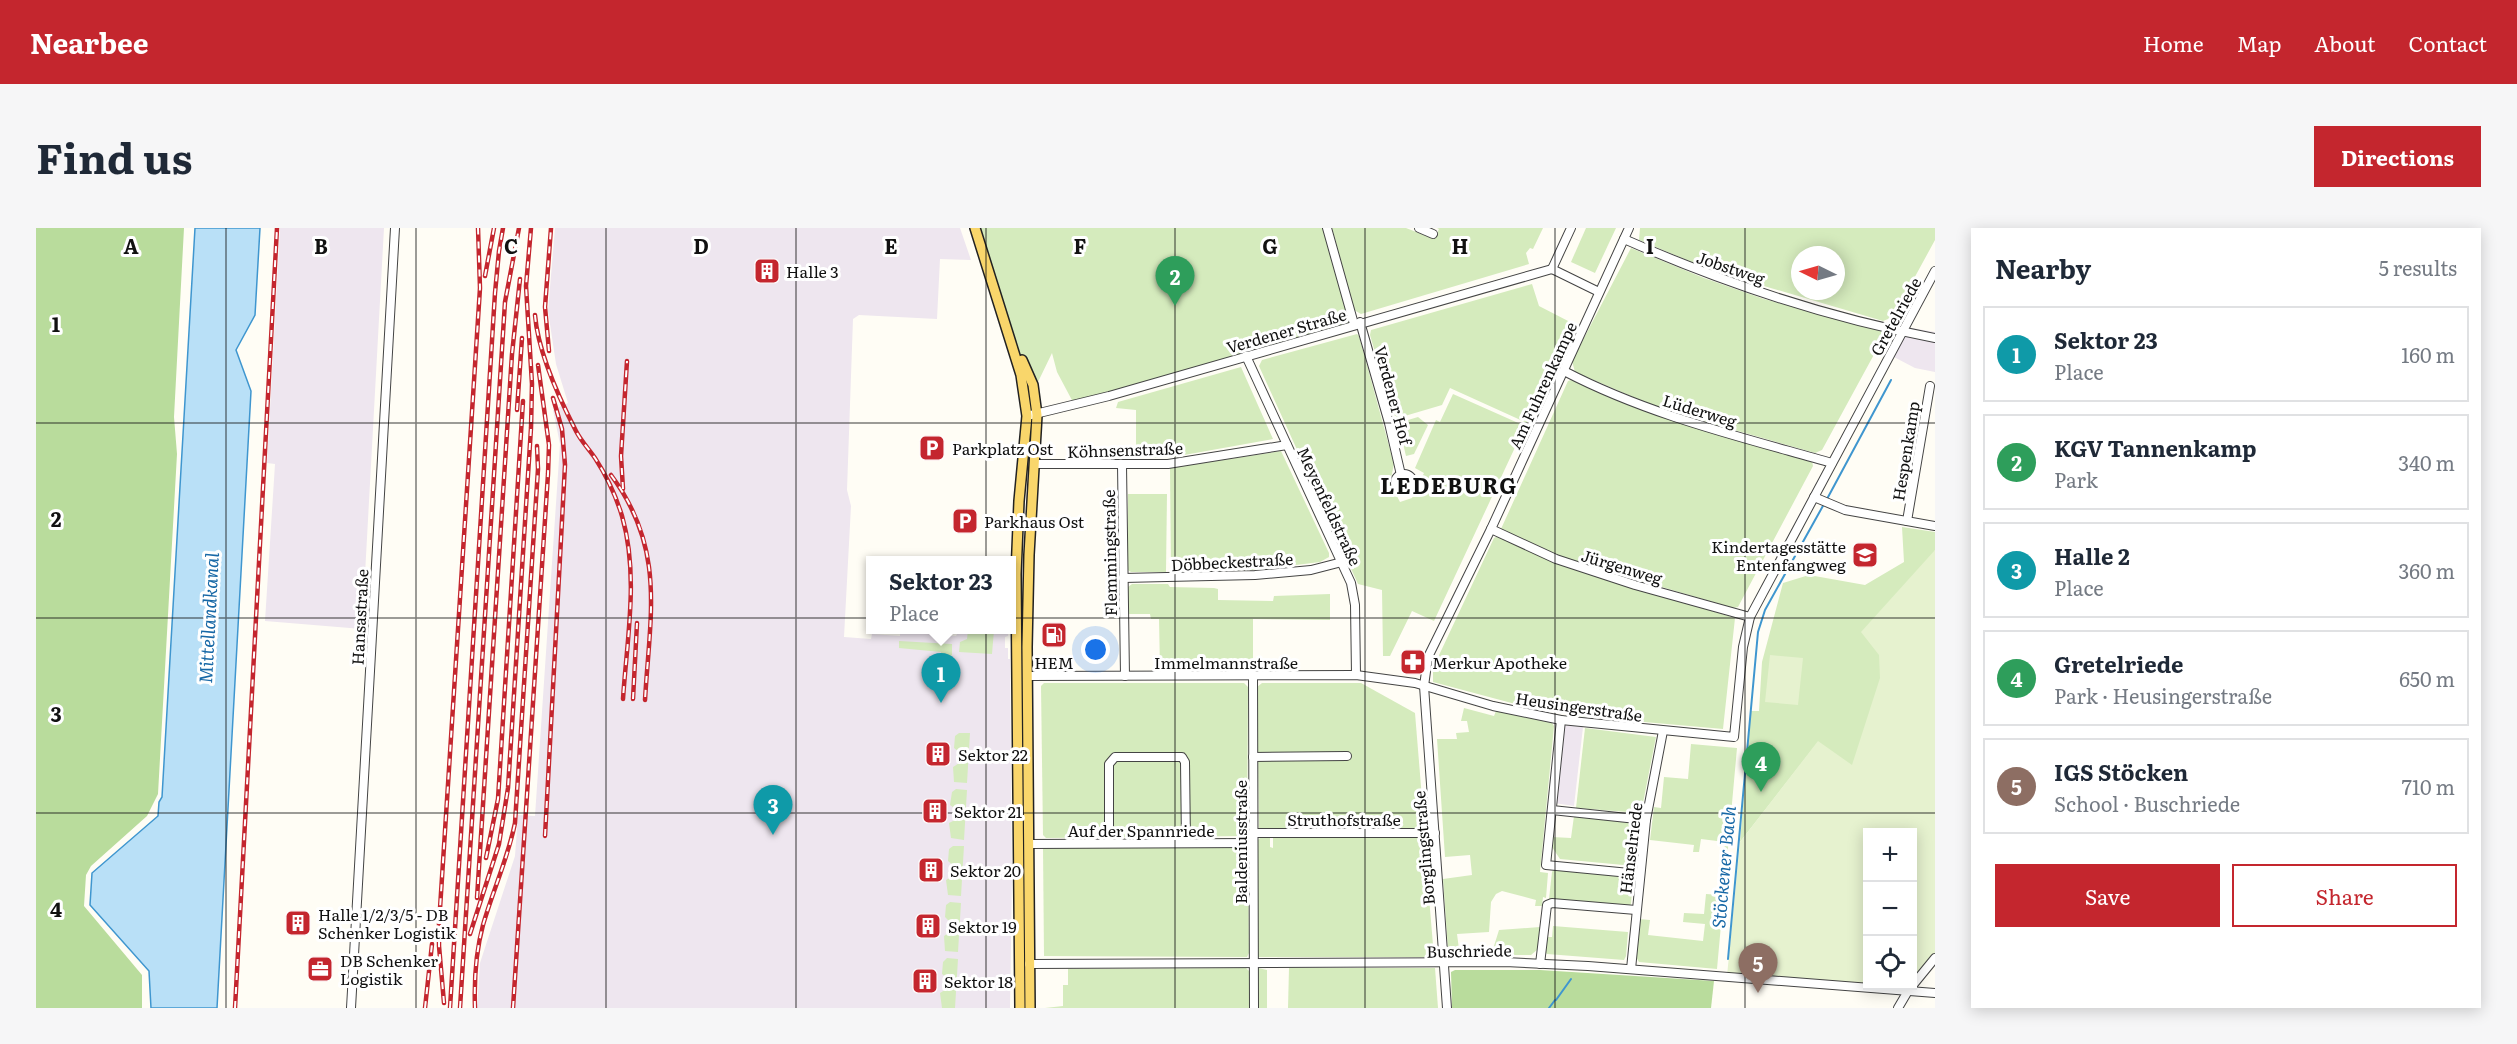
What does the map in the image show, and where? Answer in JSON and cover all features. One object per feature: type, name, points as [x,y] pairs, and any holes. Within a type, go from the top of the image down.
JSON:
[{"type":"main road","points":[[975,228],[1021,375],[1027,416],[1019,501],[1016,574],[1020,1008]]},
{"type":"main road","points":[[1005,322],[1033,385],[1037,415],[1028,589],[1030,1008]]},
{"type":"main road","points":[[1016,574],[1028,589]]},
{"type":"main road","points":[[1017,684],[1027,676]]},
{"type":"street","name":"Hansastraße","points":[[351,1008],[395,228]]},
{"type":"street","name":"Verdener Hof","points":[[1327,228],[1389,423],[1401,475]]},
{"type":"street","points":[[1419,228],[1433,234]]},
{"type":"street","points":[[1571,228],[1552,269],[1599,292]]},
{"type":"street","name":"Am Fuhrenkampe","points":[[1424,686],[1428,657],[1491,529],[1629,228]]},
{"type":"street","name":"Jobstweg","points":[[1624,239],[1687,267],[1794,303],[1935,338]]},
{"type":"street","name":"Verdener Straße","points":[[1027,416],[1552,269]]},
{"type":"street","name":"Gretelriede","points":[[1734,737],[1743,647],[1750,617],[1816,498],[1901,331],[1935,271]]},
{"type":"street","name":"Meyenfeldstraße","points":[[1246,356],[1342,562],[1354,594],[1356,675]]},
{"type":"street","name":"Lüderweg","points":[[1564,371],[1626,400],[1696,424],[1832,463]]},
{"type":"street","name":"Hespenkamp","points":[[1907,521],[1930,386]]},
{"type":"street","name":"Köhnsenstraße","points":[[1034,464],[1168,464],[1287,445]]},
{"type":"street","name":"Flemmingstraße","points":[[1122,465],[1125,676]]},
{"type":"street","points":[[1816,498],[1845,510],[1935,526]]},
{"type":"street","name":"Jürgenweg","points":[[1491,529],[1556,559],[1635,585],[1750,617]]},
{"type":"street","name":"Döbbeckestraße","points":[[1123,578],[1255,575],[1311,570],[1342,562]]},
{"type":"street","name":"Immelmannstraße","points":[[1027,676],[1356,675],[1415,682],[1424,686]]},
{"type":"street","name":"Baldeniusstraße","points":[[1253,676],[1254,1008]]},
{"type":"street","name":"Heusingerstraße","points":[[1424,686],[1493,706],[1561,720],[1734,737]]},
{"type":"street","name":"Borglingstraße","points":[[1424,686],[1447,1008]]},
{"type":"street","points":[[1561,720],[1546,865],[1640,874]]},
{"type":"street","name":"Hänselriede","points":[[1631,969],[1646,820],[1663,731]]},
{"type":"street","points":[[1253,757],[1347,756]]},
{"type":"street","points":[[1109,843],[1109,764],[1115,757],[1182,757],[1185,762],[1186,843]]},
{"type":"street","points":[[1552,810],[1646,820]]},
{"type":"street","name":"Struthofstraße","points":[[1253,833],[1435,833]]},
{"type":"street","name":"Auf der Spannriede","points":[[1029,844],[1253,843]]},
{"type":"street","points":[[1540,964],[1547,905],[1552,903],[1636,910]]},
{"type":"street","points":[[1898,1008],[1908,991],[1935,958]]},
{"type":"street","name":"Buschriede","points":[[1029,964],[1540,964],[1935,993]]},
{"type":"shaded area","points":[[280,228],[384,228],[362,629],[265,621],[275,464],[267,463]]},
{"type":"shaded area","points":[[555,228],[960,228],[971,260],[940,259],[937,319],[859,315],[853,319],[847,490],[851,506],[844,637],[871,639],[872,634],[956,636],[957,634],[1008,634],[1005,637],[1005,648],[1008,648],[1008,659],[1010,659],[1012,876],[1010,1008],[477,1008],[480,963],[515,856],[518,815],[535,816],[560,444],[553,410],[568,403],[556,364],[548,311]]},
{"type":"shaded area","points":[[1906,327],[1935,332],[1935,372],[1915,368],[1892,356]]},
{"type":"shaded area","points":[[1563,725],[1583,727],[1574,806],[1554,803]]},
{"type":"green space","points":[[36,228],[184,228],[174,417],[177,454],[158,794],[147,816],[91,866],[86,875],[84,906],[142,975],[142,1008],[36,1008]]},
{"type":"green space","points":[[981,228],[1327,228],[1354,324],[1074,404],[1057,372],[1052,353],[1038,382],[1033,385],[1005,322],[976,230]]},
{"type":"green space","points":[[1332,228],[1406,228],[1434,239],[1439,229],[1437,228],[1543,228],[1533,249],[1530,248],[1526,253],[1529,264],[1361,314],[1354,310]]},
{"type":"green space","points":[[1586,228],[1616,228],[1595,273],[1571,262]]},
{"type":"green space","points":[[1640,228],[1935,228],[1935,240],[1893,317],[1883,321],[1812,300],[1845,300],[1845,246],[1791,246],[1791,294],[1713,271],[1639,240]]},
{"type":"green space","points":[[1631,248],[1704,278],[1764,299],[1882,331],[1883,338],[1822,450],[1815,453],[1661,409],[1575,372],[1572,361]]},
{"type":"green space","points":[[1532,284],[1539,306],[1572,323],[1527,423],[1450,388],[1442,405],[1398,418],[1393,414],[1370,335],[1371,330]]},
{"type":"green space","points":[[1357,334],[1394,464],[1390,483],[1400,502],[1412,498],[1424,473],[1415,468],[1436,420],[1440,422],[1453,394],[1525,426],[1434,621],[1412,611],[1390,656],[1383,656],[1382,590],[1358,584],[1259,366],[1262,360]]},
{"type":"green space","points":[[1241,367],[1273,439],[1173,457],[1148,458],[1148,454],[1136,455],[1136,410],[1116,408],[1118,402]]},
{"type":"green space","points":[[1571,380],[1677,422],[1812,461],[1813,466],[1738,607],[1733,608],[1567,559],[1501,529],[1568,381]]},
{"type":"green space","points":[[1418,417],[1428,425],[1414,454],[1406,456],[1398,423]]},
{"type":"green space","points":[[1281,451],[1329,557],[1320,562],[1255,570],[1171,572],[1170,468]]},
{"type":"green space","points":[[1128,494],[1167,494],[1166,572],[1131,572],[1128,570]]},
{"type":"green space","points":[[1902,527],[1935,532],[1935,550],[1903,655],[1877,789],[1818,742],[1740,842],[1751,711],[1759,711],[1762,662],[1783,583],[1809,575],[1865,585],[1904,562]]},
{"type":"green space","points":[[1498,536],[1544,557],[1614,582],[1735,618],[1723,729],[1577,716],[1519,705],[1433,682],[1433,668],[1494,538]]},
{"type":"green space","points":[[1935,550],[1935,958],[1917,980],[1917,828],[1863,828],[1863,987],[1727,976],[1740,842],[1818,741],[1852,765],[1880,678],[1879,655],[1861,632]]},
{"type":"green space","points":[[1132,584],[1214,588],[1218,589],[1218,600],[1273,601],[1274,596],[1330,594],[1330,620],[1253,619],[1253,667],[1160,668],[1159,619],[1151,619],[1150,614],[1128,614],[1128,587]]},
{"type":"green space","points":[[968,634],[994,634],[992,654],[959,652],[960,642],[967,639]]},
{"type":"green space","points":[[899,641],[952,644],[952,655],[948,658],[941,657],[941,652],[899,648]]},
{"type":"green space","points":[[1770,655],[1803,658],[1798,705],[1765,702]]},
{"type":"green space","points":[[1044,683],[1244,683],[1248,687],[1247,836],[1046,838],[1043,835],[1041,686]]},
{"type":"green space","points":[[1262,683],[1361,683],[1415,713],[1424,823],[1422,828],[1259,828],[1257,687]]},
{"type":"green space","points":[[1464,708],[1494,716],[1496,711],[1552,723],[1554,726],[1540,872],[1548,873],[1546,898],[1543,897],[1542,906],[1535,906],[1536,900],[1502,891],[1496,894],[1491,902],[1489,932],[1457,934],[1459,949],[1493,949],[1499,930],[1540,927],[1538,949],[1531,955],[1454,955],[1448,949],[1443,879],[1472,875],[1470,855],[1445,857],[1437,739],[1457,739],[1456,733],[1469,732],[1467,721],[1461,721]]},
{"type":"green space","points":[[1585,728],[1656,737],[1641,813],[1576,808]]},
{"type":"green space","points":[[959,733],[970,733],[967,783],[954,782],[953,767],[961,760],[960,753],[954,748],[955,736]]},
{"type":"green space","points":[[1691,744],[1737,748],[1717,969],[1639,962],[1636,957],[1639,919],[1650,920],[1648,935],[1703,941],[1705,924],[1683,922],[1684,913],[1704,914],[1706,894],[1720,895],[1725,842],[1701,839],[1699,852],[1693,852],[1694,845],[1650,840],[1654,807],[1661,808],[1664,777],[1688,779]]},
{"type":"green space","points":[[956,789],[967,790],[964,840],[951,838],[949,823],[957,819],[959,815],[957,810],[950,805],[952,792]]},
{"type":"green space","points":[[1574,816],[1638,824],[1634,866],[1560,859],[1552,847],[1552,837],[1571,838]]},
{"type":"green space","points":[[1273,836],[1424,837],[1434,957],[1258,957],[1258,840],[1270,838],[1270,847],[1273,848]]},
{"type":"green space","points":[[953,846],[964,846],[961,896],[948,895],[946,880],[954,871],[948,861],[949,849]]},
{"type":"green space","points":[[1244,847],[1248,851],[1249,953],[1247,957],[1044,956],[1043,848]]},
{"type":"green space","points":[[1554,869],[1631,876],[1633,879],[1631,904],[1629,906],[1549,899]]},
{"type":"green space","points":[[950,902],[961,903],[958,952],[945,951],[944,936],[953,927],[945,917],[946,905]]},
{"type":"green space","points":[[1553,926],[1628,932],[1626,956],[1624,960],[1547,954],[1545,952],[1546,937],[1552,937]]},
{"type":"green space","points":[[947,958],[958,959],[955,1008],[942,1008],[940,993],[949,984],[942,974],[943,962]]},
{"type":"green space","points":[[1246,968],[1249,971],[1249,1008],[1045,1008],[1063,1006],[1063,985],[1068,985],[1068,969]]},
{"type":"green space","points":[[1258,968],[1267,970],[1267,1008],[1256,1008]]},
{"type":"green space","points":[[1289,968],[1435,968],[1438,1008],[1288,1008]]},
{"type":"green space","points":[[1455,970],[1540,970],[1714,981],[1711,1008],[1452,1008],[1451,972]]},
{"type":"water","name":"Mittellandkanal","points":[[195,228],[260,228],[255,315],[236,350],[251,391],[217,1008],[151,1008],[149,971],[90,905],[92,873],[158,816],[159,802],[162,797]]},
{"type":"waterway","name":"Stöckener Bach","points":[[1827,499],[1891,380]]},
{"type":"waterway","name":"Stöckener Bach","points":[[1728,959],[1758,632],[1765,610],[1824,504]]},
{"type":"waterway","name":"Stöckener Bach","points":[[1556,1000],[1571,979]]},
{"type":"waterway","name":"Stöckener Bach","points":[[1549,1008],[1555,1000]]},
{"type":"railway","points":[[235,1008],[277,228]]},
{"type":"railway","points":[[444,1003],[439,924],[480,288],[478,228]]},
{"type":"railway","points":[[485,276],[494,228]]},
{"type":"railway","points":[[450,1008],[495,293],[503,228]]},
{"type":"railway","points":[[460,1008],[505,302],[519,228]]},
{"type":"railway","points":[[470,934],[499,844],[508,788],[531,428],[532,384],[526,286],[531,228]]},
{"type":"railway","points":[[549,351],[545,307],[551,228]]},
{"type":"railway","points":[[477,898],[512,354],[520,279]]},
{"type":"railway","points":[[535,315],[540,344],[556,390],[578,435],[607,479],[622,516],[627,538],[631,584],[623,699]]},
{"type":"railway","points":[[517,410],[522,338]]},
{"type":"railway","points":[[623,489],[621,456],[627,361]]},
{"type":"railway","points":[[513,1008],[548,474],[549,445],[538,365]]},
{"type":"railway","points":[[545,836],[565,465],[562,429],[553,398]]},
{"type":"railway","points":[[486,858],[498,799],[523,401]]},
{"type":"railway","points":[[475,1008],[476,966],[481,935],[515,823],[538,469],[537,446]]},
{"type":"railway","points":[[611,475],[628,502],[640,529],[647,556],[651,611],[645,700]]},
{"type":"railway","points":[[633,699],[637,623]]},
{"type":"railway","points":[[425,1008],[432,944]]},
{"type":"place","name":"Halle 3","points":[[767,271]]},
{"type":"place","name":"KGV Tannenkamp","points":[[1175,306]]},
{"type":"place","name":"Parkplatz Ost","points":[[932,448]]},
{"type":"place","name":"Parkhaus Ost","points":[[965,521]]},
{"type":"place","name":"Kindertagesstätte Entenfangweg","points":[[1865,555]]},
{"type":"place","name":"HEM","points":[[1054,635]]},
{"type":"place","name":"Merkur Apotheke","points":[[1413,662]]},
{"type":"place","name":"Sektor 23","points":[[941,703]]},
{"type":"place","name":"Sektor 22","points":[[938,754]]},
{"type":"place","name":"Gretelriede","points":[[1761,792]]},
{"type":"place","name":"Sektor 21","points":[[935,811]]},
{"type":"place","name":"Halle 2","points":[[773,835]]},
{"type":"place","name":"Sektor 20","points":[[931,870]]},
{"type":"place","name":"Halle 1/2/3/5 - DB Schenker Logistik","points":[[298,923]]},
{"type":"place","name":"Sektor 19","points":[[928,926]]},
{"type":"place","name":"DB Schenker Logistik","points":[[320,969]]},
{"type":"place","name":"Sektor 18","points":[[925,981]]},
{"type":"place","name":"IGS Stöcken","points":[[1758,993]]},
{"type":"district","name":"LEDEBURG","points":[[1449,484]]}]
